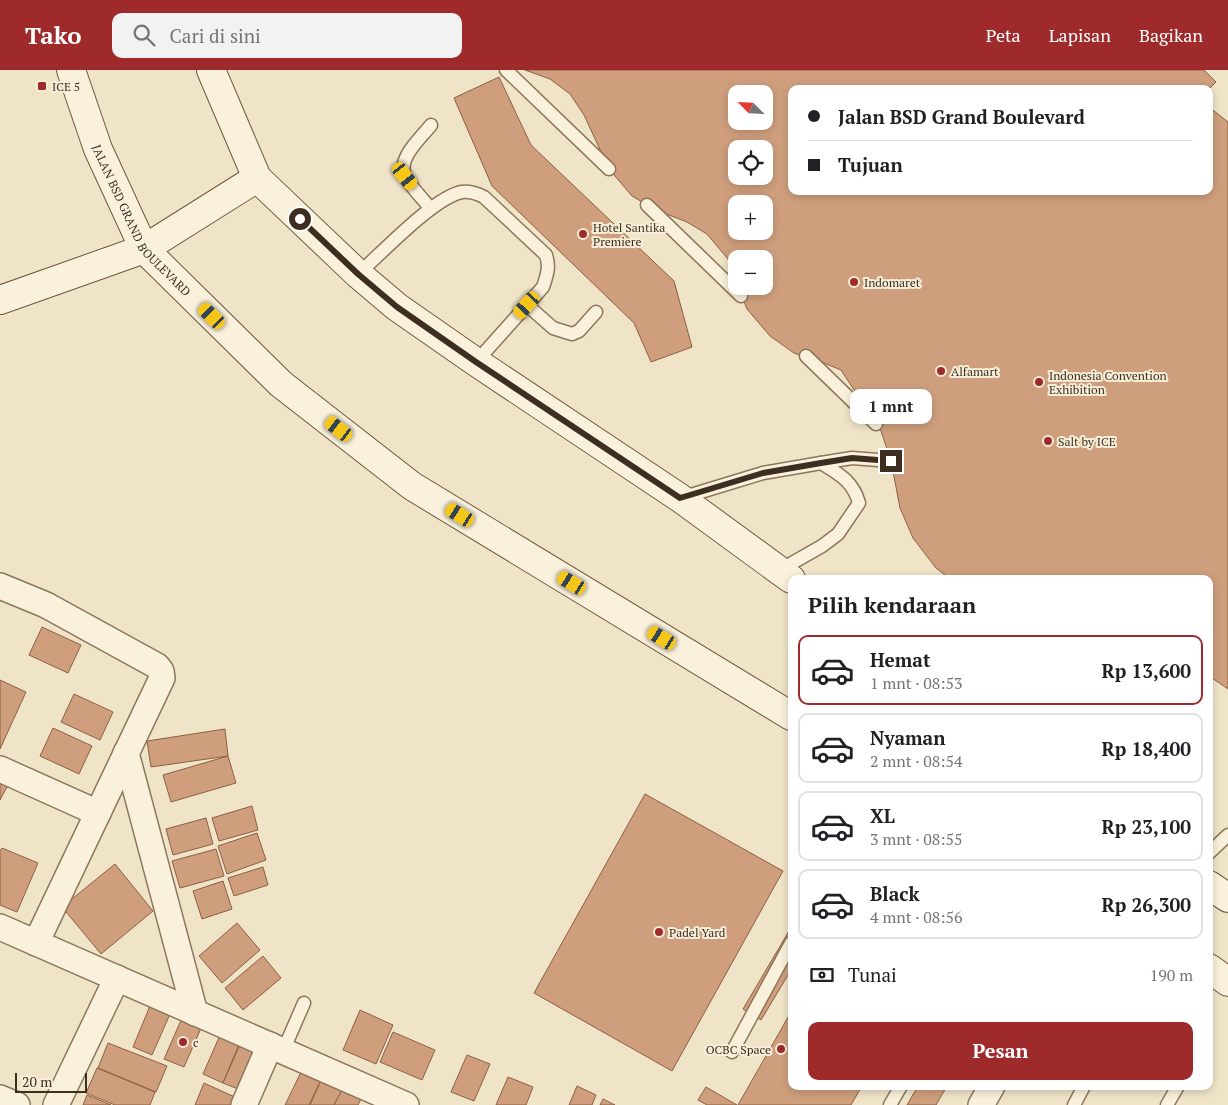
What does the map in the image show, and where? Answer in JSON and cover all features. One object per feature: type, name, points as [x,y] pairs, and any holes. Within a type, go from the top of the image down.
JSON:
[{"type":"main road","name":"JALAN BSD GRAND BOULEVARD","points":[[71,70],[98,148],[144,249],[281,384],[412,486],[788,714]]},
{"type":"main road","points":[[211,70],[256,178],[358,274],[397,307],[680,498],[785,575]]},
{"type":"main road","points":[[0,300],[144,249],[256,178]]},
{"type":"main road","points":[[1213,888],[1228,898]]},
{"type":"main road","points":[[1213,971],[1228,982]]},
{"type":"street","points":[[0,586],[46,605],[157,666],[161,671],[162,678],[36,943]]},
{"type":"street","points":[[126,753],[195,1012]]},
{"type":"street","points":[[0,770],[98,813]]},
{"type":"street","points":[[0,927],[406,1105]]},
{"type":"street","points":[[56,1105],[117,978]]},
{"type":"street","points":[[244,1105],[277,1048]]},
{"type":"street","points":[[981,1105],[990,1090]]},
{"type":"street","points":[[0,1098],[17,1105]]},
{"type":"lane","points":[[506,70],[609,169]]},
{"type":"lane","points":[[430,208],[405,176],[404,165],[408,153],[431,125]]},
{"type":"lane","points":[[358,274],[430,208],[460,192],[475,192],[484,197],[546,255],[549,263],[544,286],[476,362]]},
{"type":"lane","points":[[647,205],[741,296]]},
{"type":"lane","points":[[527,305],[553,328],[572,334],[579,331],[596,312]]},
{"type":"lane","points":[[806,356],[876,424]]},
{"type":"lane","points":[[680,498],[763,473],[852,458],[891,461]]},
{"type":"lane","points":[[785,575],[838,534],[859,503],[856,492],[845,478],[821,463]]},
{"type":"lane","points":[[1213,850],[1227,838]]},
{"type":"lane","points":[[732,1052],[788,949]]},
{"type":"lane","points":[[277,1048],[304,1003]]},
{"type":"lane","points":[[890,1105],[899,1090]]},
{"type":"lane","points":[[1074,1105],[1082,1090]]},
{"type":"lane","points":[[1167,1105],[1176,1090]]},
{"type":"building","name":"Indonesia Convention Exhibition","points":[[525,70],[1204,70],[1216,82],[1213,85],[788,85],[788,195],[1213,195],[1213,110],[1228,122],[1228,689],[1213,679],[1213,575],[945,575],[936,568],[913,538],[900,508],[891,461],[881,431],[841,370],[794,353],[770,336],[747,309],[742,295],[773,295],[773,250],[728,250],[728,259],[707,234],[687,222],[656,210],[632,196],[609,169],[584,115],[570,94],[550,79]]},
{"type":"building","name":"Hotel Santika Premiere","points":[[499,77],[531,145],[674,281],[692,347],[651,362],[634,323],[492,186],[454,98]]},
{"type":"building","points":[[42,627],[81,645],[68,673],[29,655]]},
{"type":"building","points":[[0,680],[26,692],[0,749]]},
{"type":"building","points":[[74,694],[113,712],[100,740],[61,722]]},
{"type":"building","points":[[53,728],[92,746],[79,774],[40,756]]},
{"type":"building","points":[[225,729],[228,756],[151,767],[147,741]]},
{"type":"building","points":[[228,756],[236,783],[171,802],[163,775]]},
{"type":"building","points":[[0,781],[8,785],[0,800]]},
{"type":"building","name":"Padel Yard","points":[[645,794],[783,871],[672,1071],[534,993]]},
{"type":"building","points":[[252,806],[258,830],[219,841],[212,818]]},
{"type":"building","points":[[206,818],[213,844],[173,855],[166,829]]},
{"type":"building","points":[[257,833],[266,860],[227,874],[218,846]]},
{"type":"building","points":[[2,848],[38,863],[17,912],[0,905],[0,851]]},
{"type":"building","points":[[216,849],[224,876],[180,888],[172,861]]},
{"type":"building","points":[[115,864],[153,911],[101,954],[62,907]]},
{"type":"building","points":[[263,867],[268,885],[234,896],[228,878]]},
{"type":"building","points":[[223,881],[232,909],[202,919],[193,891]]},
{"type":"building","points":[[237,923],[260,950],[222,983],[199,956]]},
{"type":"building","points":[[788,933],[788,975],[761,1020],[743,1009]]},
{"type":"building","points":[[263,956],[281,978],[243,1010],[225,988]]},
{"type":"building","name":"c","points":[[150,1006],[170,1014],[152,1055],[133,1047]]},
{"type":"building","points":[[360,1010],[393,1025],[376,1064],[343,1050]]},
{"type":"building","name":"OCBC Space","points":[[788,1017],[788,1090],[860,1090],[851,1105],[738,1105]]},
{"type":"building","name":"c","points":[[182,1018],[202,1026],[184,1067],[164,1059]]},
{"type":"building","points":[[393,1032],[435,1050],[422,1080],[380,1062]]},
{"type":"building","name":"c","points":[[221,1033],[240,1042],[223,1083],[203,1074]]},
{"type":"building","name":"c","points":[[241,1042],[261,1050],[243,1091],[223,1083]]},
{"type":"building","points":[[108,1043],[167,1066],[156,1092],[98,1068]]},
{"type":"building","points":[[467,1055],[490,1064],[474,1101],[451,1092]]},
{"type":"building","points":[[97,1068],[155,1092],[150,1105],[115,1105],[86,1093]]},
{"type":"building","points":[[303,1068],[322,1078],[309,1105],[285,1105]]},
{"type":"building","points":[[508,1077],[533,1087],[526,1105],[496,1105]]},
{"type":"building","points":[[322,1078],[343,1088],[334,1105],[310,1105]]},
{"type":"building","points":[[204,1083],[237,1098],[234,1105],[195,1105]]},
{"type":"building","points":[[577,1086],[596,1095],[592,1105],[569,1105]]},
{"type":"building","points":[[706,1087],[737,1105],[707,1105],[698,1100]]},
{"type":"building","points":[[343,1088],[362,1097],[358,1105],[334,1105]]},
{"type":"building","points":[[916,1090],[945,1090],[936,1105],[907,1105]]},
{"type":"building","points":[[87,1095],[111,1105],[83,1105]]},
{"type":"building","points":[[603,1099],[615,1105],[600,1105]]},
{"type":"place","name":"ICE 5","points":[[42,86]]},
{"type":"place","name":"Hotel Santika Premiere","points":[[583,234]]},
{"type":"place","name":"Indomaret","points":[[854,282]]},
{"type":"place","name":"Alfamart","points":[[941,371]]},
{"type":"place","name":"Indonesia Convention Exhibition","points":[[1039,382]]},
{"type":"place","name":"Salt by ICE","points":[[1048,441]]},
{"type":"place","name":"Padel Yard","points":[[659,932]]},
{"type":"place","name":"c","points":[[183,1042]]},
{"type":"place","name":"OCBC Space","points":[[781,1049]]},
{"type":"route","points":[[300,219],[358,274],[397,307],[680,498],[763,473],[852,458],[891,461]]}]
